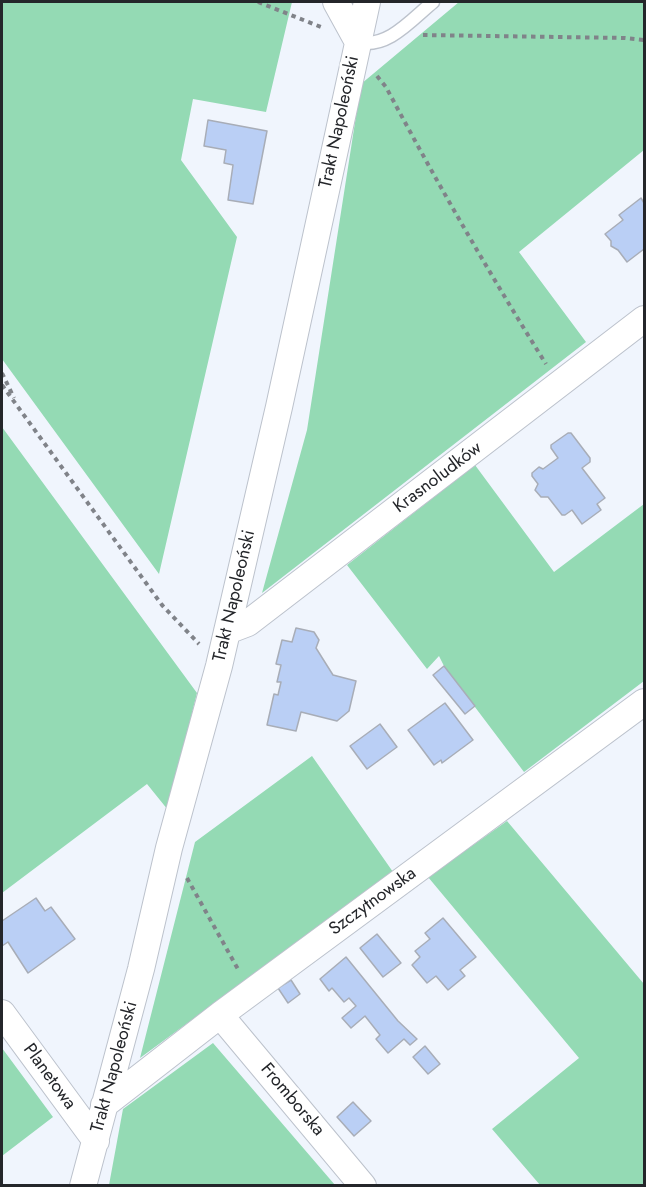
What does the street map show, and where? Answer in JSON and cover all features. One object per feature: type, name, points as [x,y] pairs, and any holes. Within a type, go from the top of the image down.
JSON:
[{"type":"street","points":[[336,2],[358,42]]},
{"type":"street","name":"Trakt Napoleoński","points":[[83,1185],[141,969],[169,848],[219,666],[279,407],[367,2]]},
{"type":"street","name":"Krasnoludków","points":[[227,631],[248,623],[645,319]]},
{"type":"street","name":"Szczytnowska","points":[[104,1105],[220,1015],[645,702]]},
{"type":"street","name":"Planetowa","points":[[2,1013],[96,1140]]},
{"type":"street","name":"Fromborska","points":[[220,1015],[363,1185]]},
{"type":"lane","points":[[358,42],[375,44],[394,35],[433,2]]},
{"type":"path","points":[[258,2],[358,42]]},
{"type":"path","points":[[394,35],[645,40]]},
{"type":"path","points":[[374,73],[386,87],[469,238],[559,385]]},
{"type":"path","points":[[2,373],[18,407]]},
{"type":"path","points":[[2,385],[162,604],[219,666]]},
{"type":"path","points":[[169,848],[251,993]]},
{"type":"green space","points":[[2,2],[292,2],[266,112],[193,99],[181,160],[237,237],[159,574],[2,359]]},
{"type":"green space","points":[[459,2],[644,2],[644,150],[519,252],[586,342],[262,593],[307,430],[361,84]]},
{"type":"green space","points":[[2,427],[197,693],[168,810],[147,784],[2,893]]},
{"type":"green space","points":[[475,465],[554,572],[644,504],[644,681],[524,772],[444,666],[439,656],[427,669],[347,565]]},
{"type":"green space","points":[[312,756],[393,872],[140,1058],[195,842]]},
{"type":"green space","points":[[507,821],[644,984],[644,1185],[540,1185],[492,1129],[579,1058],[428,877]]},
{"type":"green space","points":[[213,1043],[335,1185],[109,1185],[123,1109]]},
{"type":"green space","points":[[2,1048],[53,1117],[2,1156]]},
{"type":"building","points":[[208,120],[267,131],[253,204],[228,200],[233,165],[224,163],[226,150],[204,146]]},
{"type":"building","points":[[641,198],[644,203],[644,249],[627,262],[618,250],[611,246],[611,241],[605,234],[623,220],[619,215]]},
{"type":"building","points":[[571,433],[590,458],[590,462],[582,468],[605,498],[597,504],[601,510],[582,524],[572,510],[562,515],[548,497],[541,497],[535,490],[538,484],[532,476],[532,473],[539,467],[543,469],[558,458],[551,445]]},
{"type":"building","points":[[296,628],[314,632],[319,640],[316,648],[333,675],[356,681],[349,711],[337,721],[301,712],[296,731],[267,725],[274,694],[278,695],[281,682],[277,682],[281,665],[276,664],[282,640],[292,642]]},
{"type":"building","points":[[444,666],[475,706],[465,714],[433,675]]},
{"type":"building","points":[[445,703],[473,740],[442,763],[441,760],[434,765],[408,730]]},
{"type":"building","points":[[380,724],[397,747],[367,769],[350,746]]},
{"type":"building","points":[[36,898],[45,911],[51,907],[75,939],[28,973],[8,942],[2,946],[2,921]]},
{"type":"building","points":[[443,918],[476,957],[460,970],[465,976],[448,990],[436,976],[427,983],[412,965],[420,957],[415,951],[430,939],[425,933]]},
{"type":"building","points":[[377,934],[401,963],[383,977],[360,948]]},
{"type":"building","points":[[346,957],[398,1021],[417,1039],[410,1045],[404,1039],[388,1053],[376,1039],[380,1035],[365,1016],[351,1028],[342,1018],[356,1006],[349,998],[344,1002],[332,988],[329,991],[320,979]]},
{"type":"building","points":[[291,980],[300,994],[288,1003],[278,988]]},
{"type":"building","points":[[425,1046],[440,1064],[428,1074],[413,1057]]},
{"type":"building","points":[[353,1102],[371,1121],[354,1136],[337,1117]]}]
